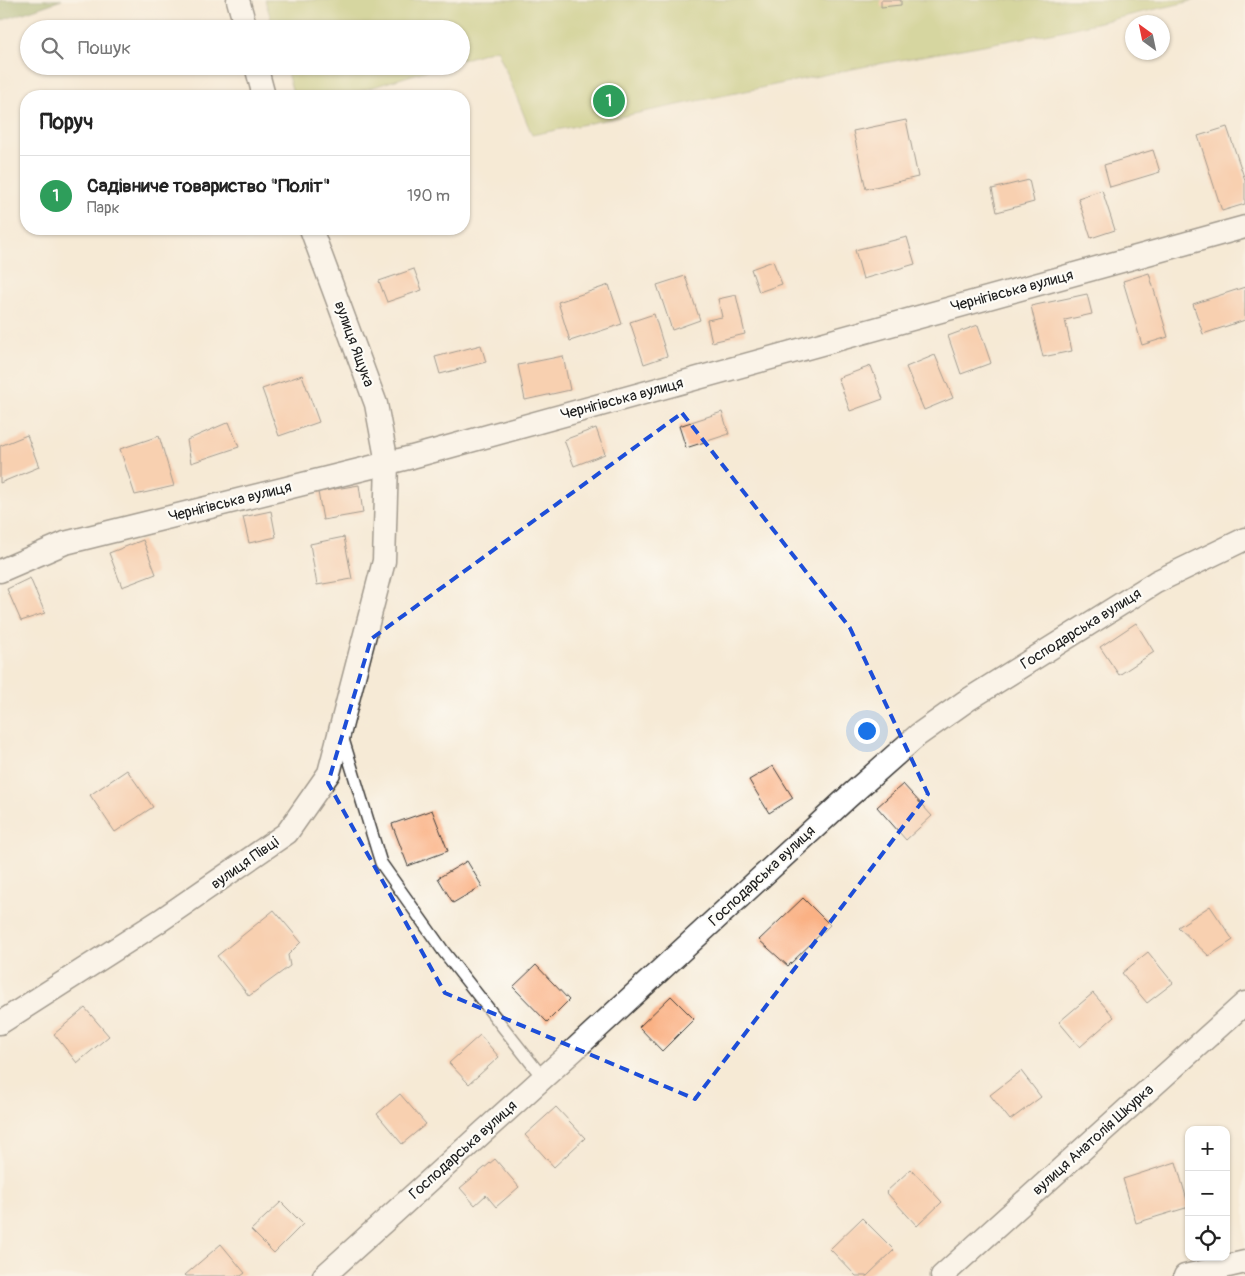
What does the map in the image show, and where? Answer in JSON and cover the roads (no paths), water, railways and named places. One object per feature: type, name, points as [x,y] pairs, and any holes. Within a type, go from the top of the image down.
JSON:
[{"type":"street","points":[[238,0],[244,20]]},
{"type":"street","points":[[258,75],[262,90]]},
{"type":"street","name":"Чернігівська вулиця","points":[[0,571],[66,543],[388,463],[1245,227]]},
{"type":"street","name":"вулиця Ящука","points":[[313,235],[376,404],[388,463]]},
{"type":"street","name":"вулиця Півці","points":[[0,1022],[161,920],[287,833],[329,773],[384,562],[388,463]]},
{"type":"street","name":"Господарська вулиця","points":[[324,1276],[918,735],[966,701],[1156,582],[1245,539]]},
{"type":"street","name":"вулиця Анатолія Шкурка","points":[[942,1276],[1245,1003]]},
{"type":"street","points":[[1185,1276],[1245,1262]]},
{"type":"lane","points":[[340,730],[381,863],[444,952],[543,1078]]},
{"type":"place","name":"Садівниче товариство \"Політ\"","points":[[609,101]]}]
